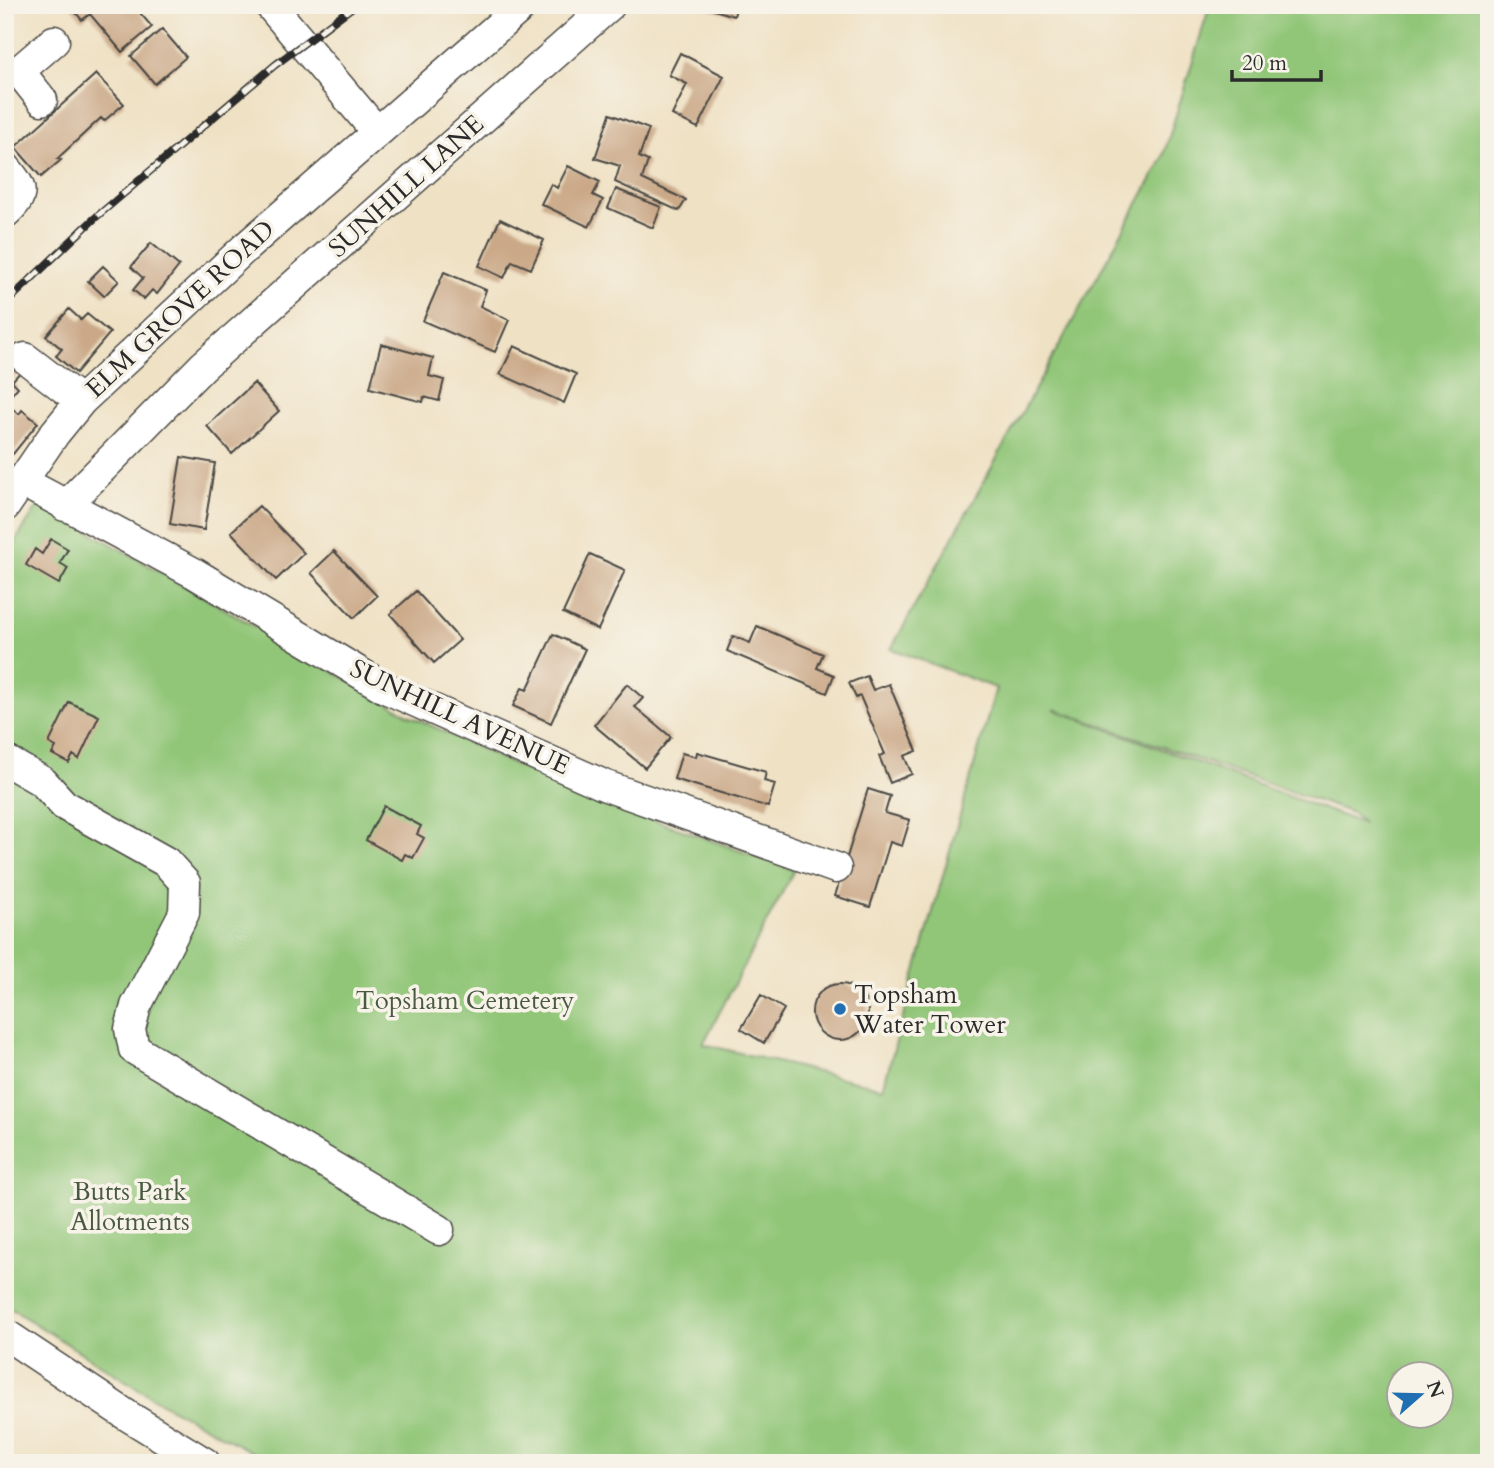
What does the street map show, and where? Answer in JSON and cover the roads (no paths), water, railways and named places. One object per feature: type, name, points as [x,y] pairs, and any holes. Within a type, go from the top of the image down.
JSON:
[{"type":"street","points":[[270,5],[377,132]]},
{"type":"street","name":"ELM GROVE ROAD","points":[[13,494],[81,401],[246,247],[523,5]]},
{"type":"street","name":"SUNHILL LANE","points":[[65,506],[203,366],[610,5]]},
{"type":"street","points":[[42,100],[12,76],[54,41]]},
{"type":"street","points":[[5,167],[20,185],[21,194],[5,213]]},
{"type":"street","points":[[25,358],[81,401]]},
{"type":"street","name":"SUNHILL AVENUE","points":[[13,494],[65,506],[194,573],[385,688],[606,786],[836,868]]},
{"type":"street","points":[[5,760],[43,782],[64,805],[166,862],[185,883],[184,913],[136,1006],[130,1030],[134,1049],[439,1230]]},
{"type":"street","points":[[5,1334],[139,1423],[205,1463]]},
{"type":"railway","points":[[5,304],[95,218],[275,65],[355,5]]},
{"type":"place","name":"Topsham Water Tower","points":[[840,1009]]},
{"type":"park label","name":"Topsham Cemetery","points":[[465,1000]]},
{"type":"park label","name":"Butts Park Allotments","points":[[130,1206]]}]
